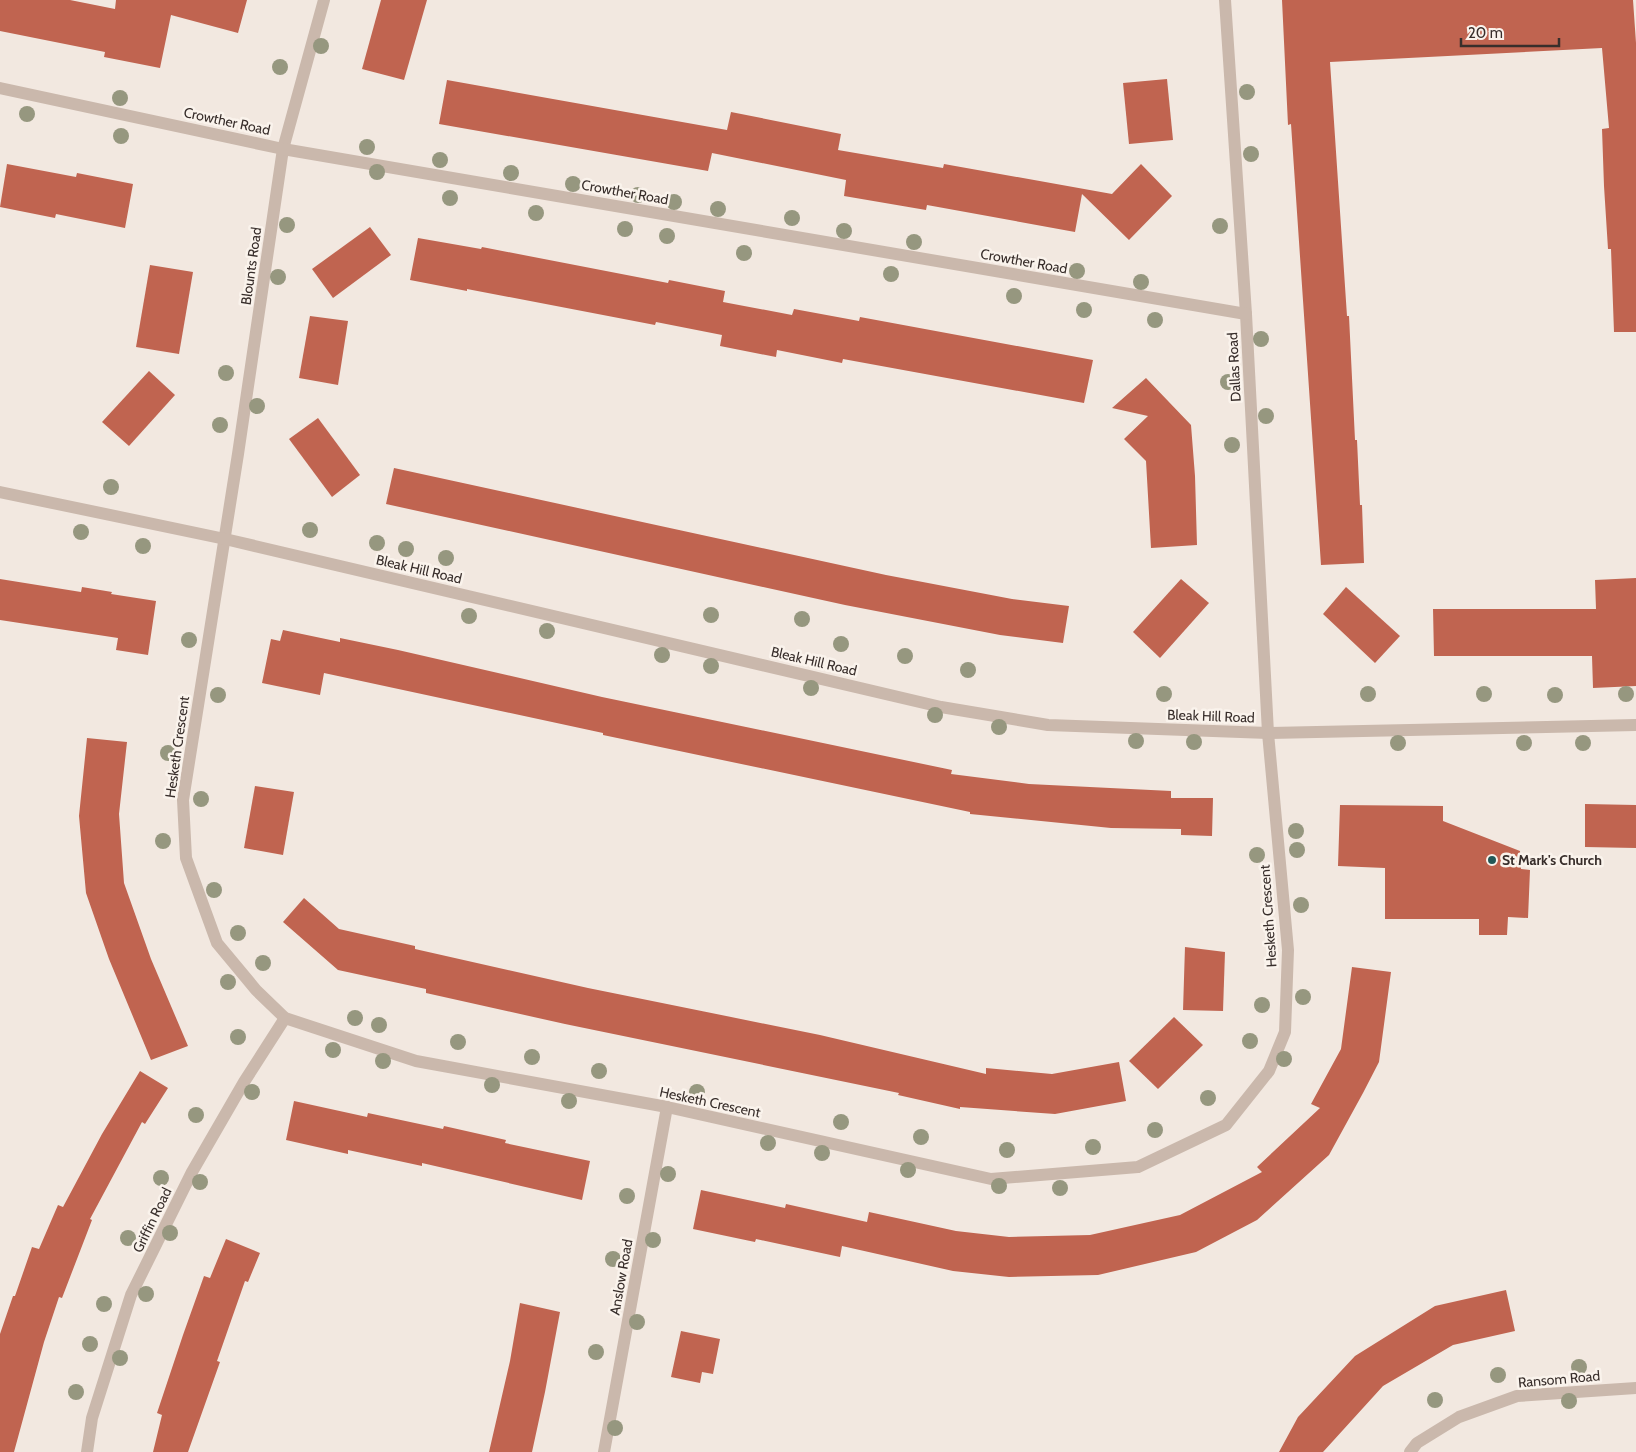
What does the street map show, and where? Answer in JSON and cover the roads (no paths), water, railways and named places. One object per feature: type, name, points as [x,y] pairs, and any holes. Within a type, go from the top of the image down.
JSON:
[{"type":"street","name":"Blounts Road","points":[[225,539],[283,149],[324,0]]},
{"type":"street","name":"Dallas Road","points":[[1226,0],[1246,314],[1268,733]]},
{"type":"street","name":"Crowther Road","points":[[0,88],[283,149],[1246,314]]},
{"type":"street","name":"Bleak Hill Road","points":[[0,492],[225,539],[941,707],[1048,725],[1268,733],[1636,725]]},
{"type":"street","name":"Hesketh Crescent","points":[[225,539],[183,800],[186,858],[217,943],[256,990],[285,1018],[416,1061],[667,1108],[991,1179],[1138,1167],[1226,1125],[1269,1071],[1285,1032],[1288,950],[1268,733]]},
{"type":"street","name":"Griffin Road","points":[[87,1452],[92,1418],[131,1295],[192,1172],[244,1082],[285,1018]]},
{"type":"street","name":"Anslow Road","points":[[604,1452],[667,1108]]},
{"type":"street","name":"Ransom Road","points":[[1410,1452],[1416,1443],[1459,1417],[1517,1396],[1636,1388]]},
{"type":"place","name":"St Mark's Church","points":[[1492,860]]}]
